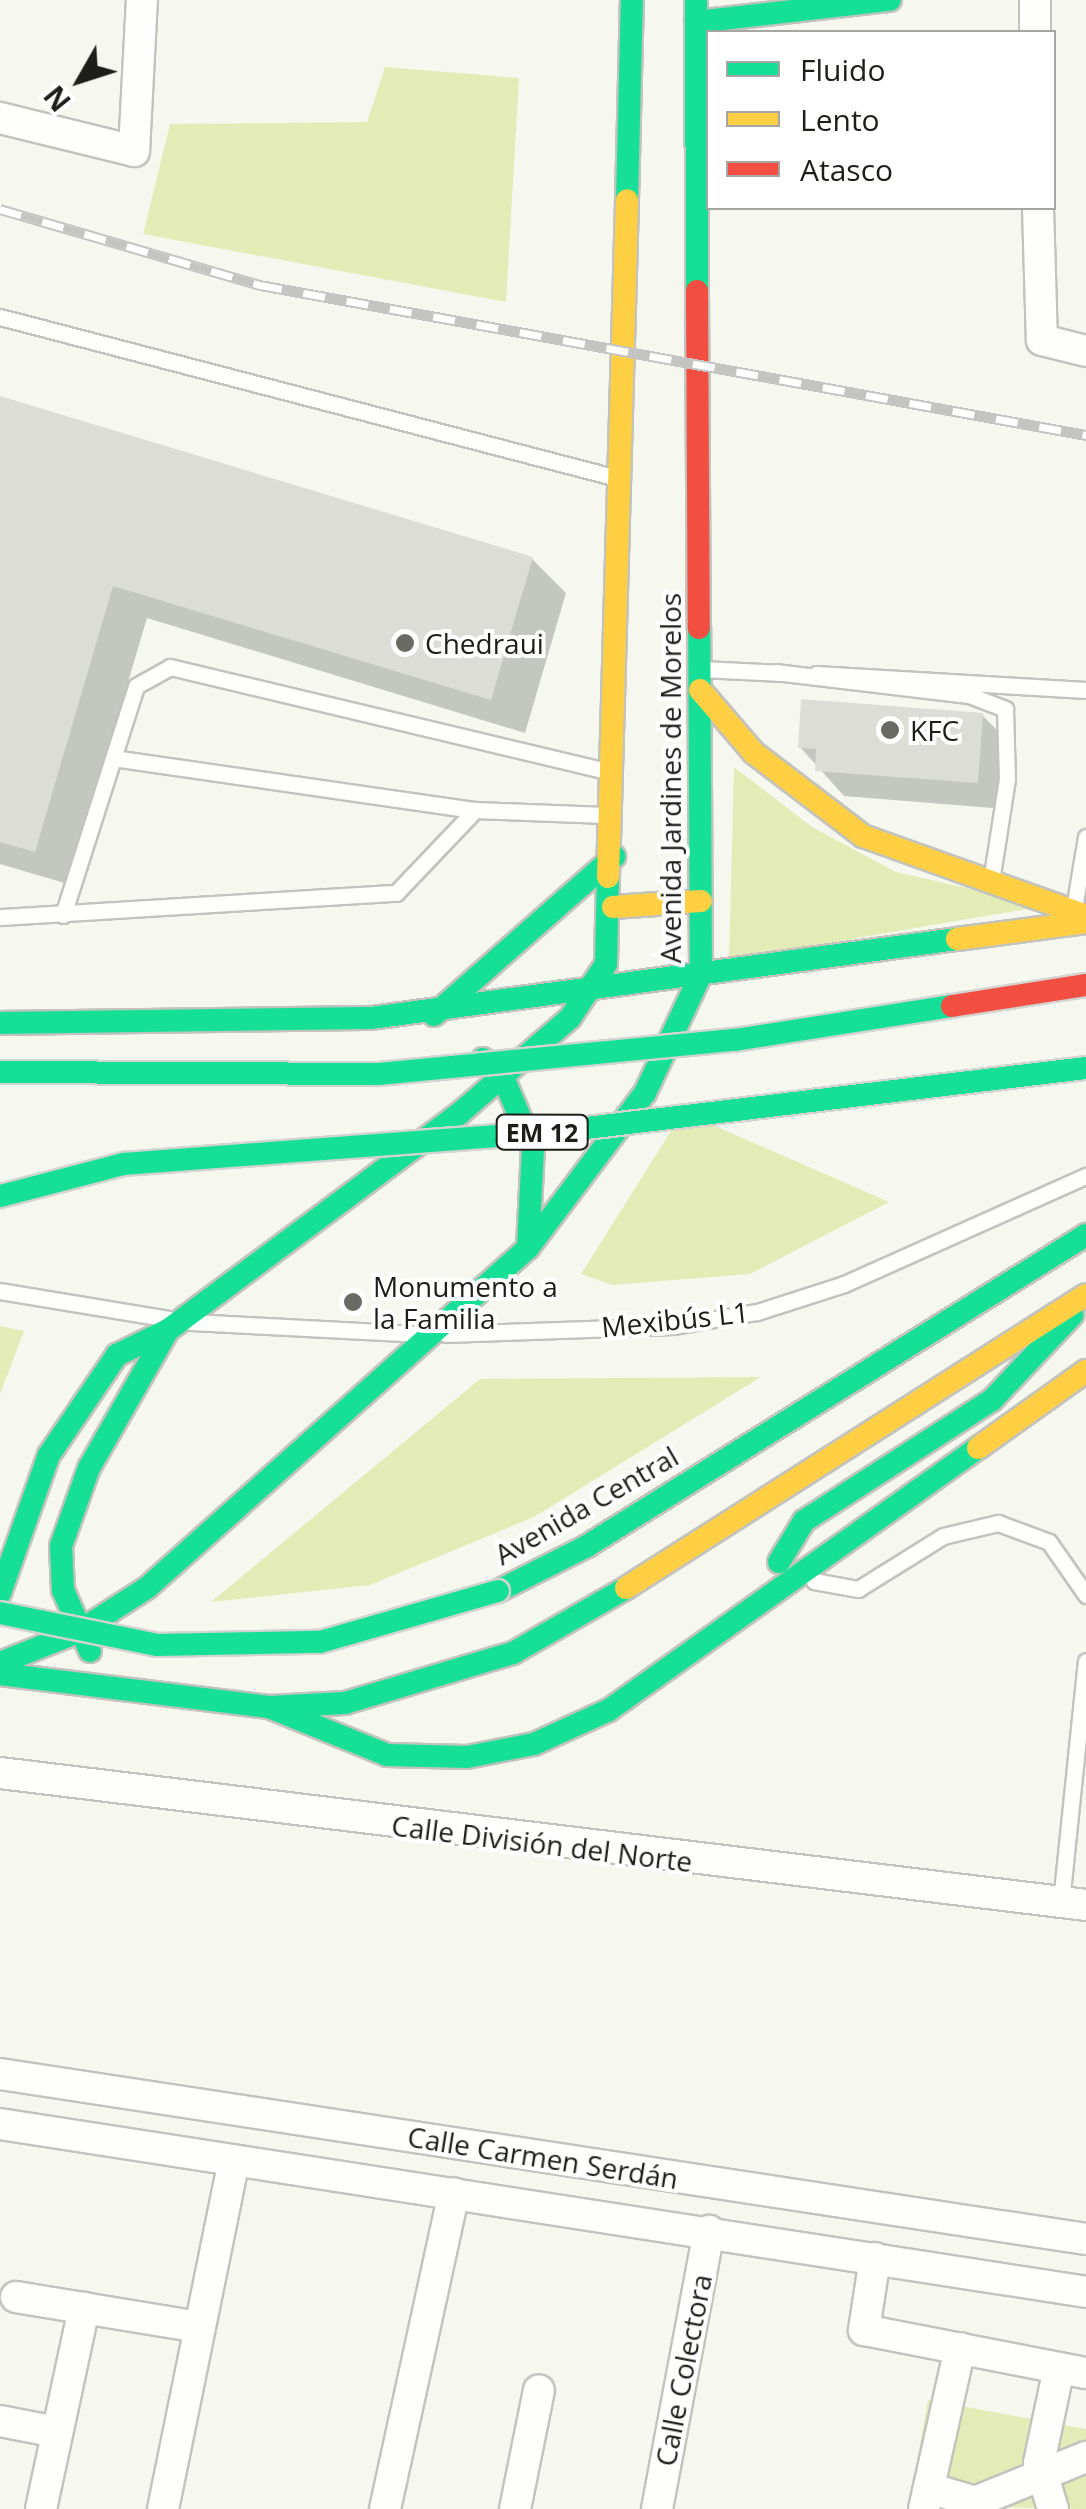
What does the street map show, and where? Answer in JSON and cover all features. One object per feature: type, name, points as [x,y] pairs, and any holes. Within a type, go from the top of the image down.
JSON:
[{"type":"main road","name":"Avenida Jardines de Morelos","points":[[593,993],[613,907],[626,481],[632,0]]},
{"type":"main road","points":[[696,11],[890,0]]},
{"type":"main road","name":"Avenida Jardines de Morelos","points":[[0,1662],[78,1632],[148,1587],[439,1334],[528,1248],[646,1093],[701,974],[696,11]]},
{"type":"main road","points":[[700,680],[798,792],[863,836],[1082,917]]},
{"type":"main road","points":[[431,1012],[614,858]]},
{"type":"main road","points":[[613,907],[701,901]]},
{"type":"main road","points":[[0,1023],[431,1012],[593,993],[1082,917]]},
{"type":"main road","points":[[0,1072],[379,1074],[735,1040],[1086,985]]},
{"type":"main road","points":[[0,1592],[20,1531],[78,1404],[117,1355],[172,1325],[503,1077],[593,993]]},
{"type":"main road","points":[[431,1012],[503,1077],[532,1148],[528,1248]]},
{"type":"main road","name":"EM 12","points":[[0,1196],[124,1164],[553,1132],[1086,1068]]},
{"type":"main road","name":"Avenida Central","points":[[0,1614],[157,1645],[320,1642],[498,1591],[587,1546],[1086,1235]]},
{"type":"main road","points":[[778,1562],[804,1521],[1024,1373],[1086,1296]]},
{"type":"main road","points":[[268,1707],[345,1703],[513,1653],[1086,1296]]},
{"type":"main road","points":[[118,1693],[78,1632],[63,1590],[71,1508],[158,1363],[172,1325]]},
{"type":"main road","points":[[268,1707],[387,1755],[467,1757],[534,1744],[609,1710],[800,1578],[939,1473],[1086,1371]]},
{"type":"main road","points":[[655,1643],[871,1502],[939,1473]]},
{"type":"main road","points":[[0,1502],[20,1531]]},
{"type":"main road","points":[[0,1674],[118,1693],[268,1707],[381,1724]]},
{"type":"street","points":[[0,118],[134,151],[142,0]]},
{"type":"street","points":[[1035,0],[1035,30]]},
{"type":"street","points":[[1038,210],[1042,340],[1086,350]]},
{"type":"street","name":"Calle División del Norte","points":[[0,1773],[1074,1903]]},
{"type":"street","name":"Calle Carmen Serdán","points":[[0,2074],[1086,2240]]},
{"type":"street","name":"Calle Carmen Serdán","points":[[0,2124],[660,2224]]},
{"type":"street","points":[[163,2509],[234,2160]]},
{"type":"street","name":"Calle Carmen Serdán","points":[[234,2160],[710,2231]]},
{"type":"street","name":"Calle Carmen Serdán","points":[[234,2160],[1086,2292]]},
{"type":"street","points":[[385,2509],[454,2194]]},
{"type":"street","name":"Calle Colectora","points":[[657,2509],[710,2231]]},
{"type":"street","points":[[875,2258],[864,2330],[1072,2370],[1042,2475],[1053,2509]]},
{"type":"street","points":[[16,2297],[200,2327]]},
{"type":"street","points":[[41,2509],[84,2308]]},
{"type":"street","points":[[960,2348],[926,2499],[975,2502],[1086,2458]]},
{"type":"street","points":[[515,2509],[539,2390]]},
{"type":"street","points":[[0,2422],[57,2432]]},
{"type":"lane","points":[[0,317],[626,481]]},
{"type":"lane","points":[[63,915],[136,686],[170,667],[617,773]]},
{"type":"lane","points":[[775,672],[969,695],[1004,709],[1007,779],[990,885]]},
{"type":"lane","points":[[700,680],[775,672],[1086,690]]},
{"type":"lane","points":[[113,758],[475,810],[615,816]]},
{"type":"lane","points":[[0,917],[396,894],[475,810]]},
{"type":"lane","points":[[1082,917],[1086,837]]},
{"type":"lane","points":[[0,906],[20,916]]},
{"type":"lane","name":"Mexibús L1","points":[[0,1290],[172,1325],[439,1334],[673,1326],[757,1312],[844,1284],[1086,1176]]},
{"type":"lane","points":[[800,1578],[858,1589],[942,1536],[998,1523],[1049,1542],[1086,1594]]},
{"type":"lane","points":[[1074,1903],[1086,1661]]},
{"type":"green space","points":[[385,67],[519,78],[506,302],[143,234],[170,124],[367,122]]},
{"type":"green space","points":[[734,767],[812,827],[896,872],[1045,906],[729,960]]},
{"type":"green space","points":[[683,1112],[889,1202],[750,1274],[612,1285],[581,1274]]},
{"type":"green space","points":[[0,1326],[24,1331],[0,1394]]},
{"type":"green space","points":[[761,1377],[534,1517],[370,1585],[211,1602],[480,1379]]},
{"type":"green space","points":[[928,2400],[1086,2429],[1086,2509],[909,2506]]},
{"type":"building","name":"Chedraui","points":[[0,396],[533,557],[491,700],[113,586],[35,852],[0,842]]},
{"type":"building","name":"KFC","points":[[801,699],[983,713],[978,783],[815,771],[816,749],[798,748]]},
{"type":"railway","points":[[0,209],[260,285],[1086,435]]},
{"type":"traffic: fast","points":[[627,200],[632,0]]},
{"type":"traffic: fast","points":[[696,0],[697,291]]},
{"type":"traffic: fast","points":[[696,22],[890,0]]},
{"type":"traffic: fast","points":[[0,1663],[78,1632],[148,1587],[528,1248],[645,1093],[701,974],[699,628]]},
{"type":"traffic: fast","points":[[434,1015],[614,857]]},
{"type":"traffic: fast","points":[[0,1593],[49,1455],[117,1355],[168,1330],[460,1113],[570,1018],[606,964],[608,877]]},
{"type":"traffic: fast","points":[[0,1023],[371,1018],[957,939]]},
{"type":"traffic: fast","points":[[0,1072],[379,1074],[735,1040],[952,1006]]},
{"type":"traffic: fast","points":[[483,1059],[503,1077],[533,1148],[528,1247]]},
{"type":"traffic: fast","points":[[0,1196],[124,1164],[553,1132],[1086,1068]]},
{"type":"traffic: fast","points":[[498,1591],[587,1546],[1086,1235]]},
{"type":"traffic: fast","points":[[779,1562],[804,1521],[992,1400],[1072,1315]]},
{"type":"traffic: fast","points":[[90,1651],[63,1590],[61,1546],[89,1468],[168,1330]]},
{"type":"traffic: fast","points":[[269,1707],[387,1755],[467,1757],[534,1744],[609,1710],[978,1448]]},
{"type":"traffic: fast","points":[[0,1674],[269,1707],[345,1703],[513,1653],[626,1588]]},
{"type":"traffic: fast","points":[[0,1613],[157,1645],[320,1642],[498,1591]]},
{"type":"traffic: slow","points":[[608,877],[627,200]]},
{"type":"traffic: slow","points":[[700,690],[754,753],[863,836],[1086,916]]},
{"type":"traffic: slow","points":[[613,907],[701,901]]},
{"type":"traffic: slow","points":[[957,939],[1086,922]]},
{"type":"traffic: slow","points":[[626,1588],[1086,1295]]},
{"type":"traffic: slow","points":[[978,1448],[1086,1371]]},
{"type":"traffic: jam","points":[[697,291],[699,628]]},
{"type":"traffic: jam","points":[[952,1006],[1086,985]]},
{"type":"place","name":"Chedraui","points":[[405,643]]},
{"type":"place","name":"KFC","points":[[890,730]]},
{"type":"place","name":"Monumento a la Familia","points":[[353,1302]]}]
